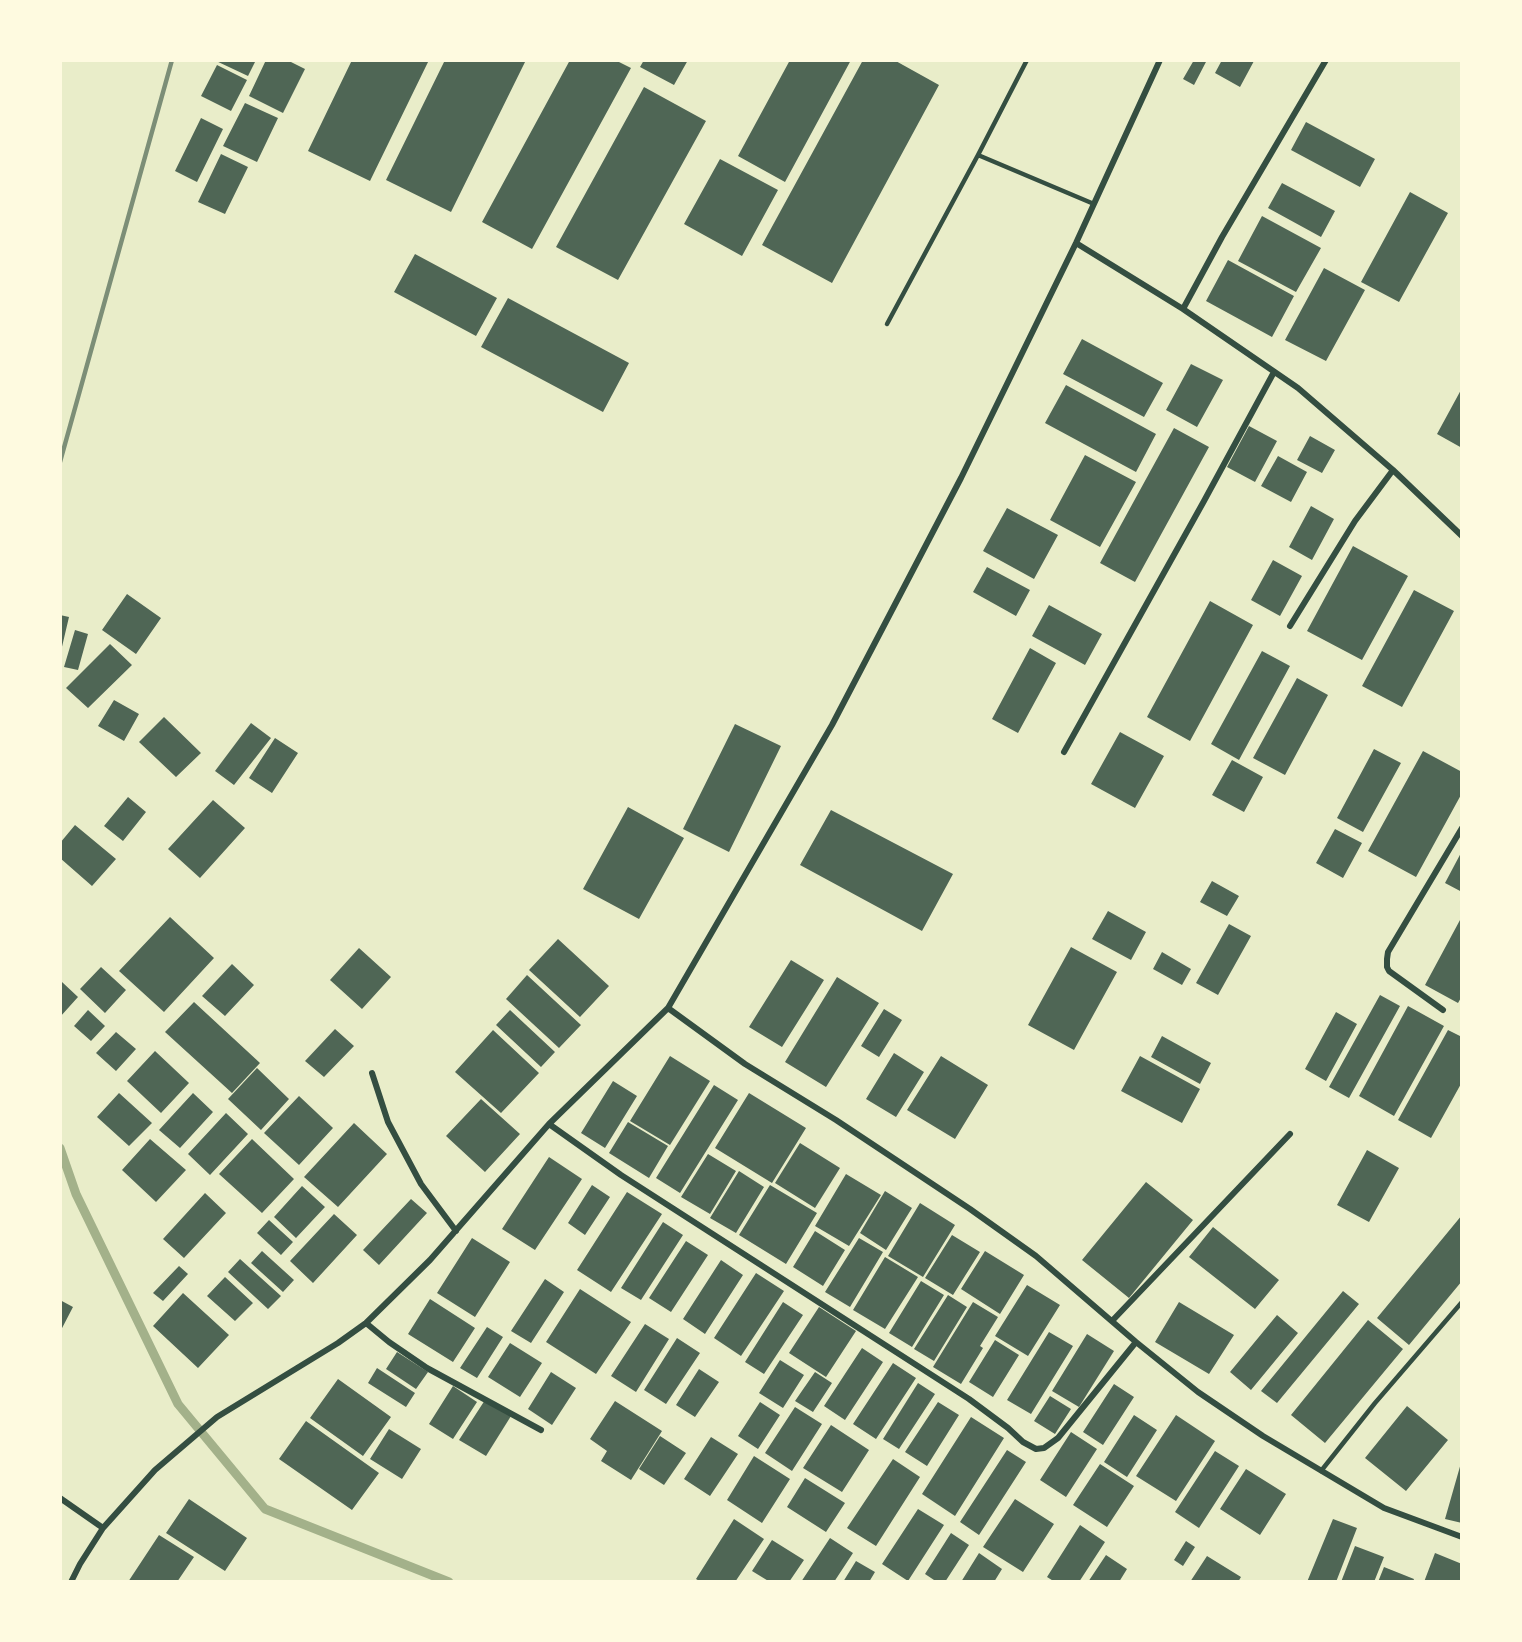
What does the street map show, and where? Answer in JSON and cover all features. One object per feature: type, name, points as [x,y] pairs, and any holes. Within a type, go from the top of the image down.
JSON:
[{"type":"street","points":[[71,1582],[103,1528],[155,1470],[217,1418],[339,1343],[366,1323],[430,1260],[549,1124],[668,1008],[832,725],[962,478],[1076,243],[1160,60]]},
{"type":"street","points":[[1183,309],[1222,237],[1326,60]]},
{"type":"street","points":[[1076,243],[1183,309],[1298,388],[1393,470],[1462,536]]},
{"type":"street","points":[[1064,752],[1274,372]]},
{"type":"street","points":[[1290,626],[1355,521],[1393,470]]},
{"type":"street","points":[[1443,1010],[1389,971],[1387,959],[1388,952],[1462,828]]},
{"type":"street","points":[[668,1008],[745,1064],[836,1120],[1036,1256],[1198,1392],[1263,1436],[1384,1508],[1462,1537]]},
{"type":"street","points":[[372,1073],[388,1122],[422,1184],[456,1231]]},
{"type":"street","points":[[549,1124],[621,1176],[969,1399],[1036,1449],[1044,1448],[1058,1437],[1136,1342]]},
{"type":"street","points":[[1112,1321],[1290,1134]]},
{"type":"street","points":[[366,1323],[427,1368],[541,1430]]},
{"type":"street","points":[[60,1498],[103,1528]]},
{"type":"lane","points":[[887,324],[1027,60]]},
{"type":"lane","points":[[978,155],[1094,204]]},
{"type":"lane","points":[[1321,1471],[1375,1403],[1462,1302]]},
{"type":"building","points":[[214,60],[256,60],[248,76]]},
{"type":"building","points":[[266,60],[287,60],[305,69],[283,113],[249,96]]},
{"type":"building","points":[[352,60],[429,60],[370,181],[308,151]]},
{"type":"building","points":[[445,60],[526,60],[451,212],[386,180]]},
{"type":"building","points":[[570,60],[615,60],[631,68],[532,249],[482,222]]},
{"type":"building","points":[[644,60],[688,60],[674,85],[640,67]]},
{"type":"building","points":[[790,60],[851,60],[785,182],[738,156]]},
{"type":"building","points":[[863,60],[894,60],[939,85],[832,283],[762,245]]},
{"type":"building","points":[[1194,60],[1207,60],[1194,85],[1183,79]]},
{"type":"building","points":[[1222,60],[1254,61],[1240,87],[1215,73]]},
{"type":"building","points":[[217,65],[247,80],[231,111],[201,96]]},
{"type":"building","points":[[644,87],[706,121],[618,280],[556,247]]},
{"type":"building","points":[[245,103],[278,118],[257,162],[223,146]]},
{"type":"building","points":[[201,118],[223,129],[197,182],[175,171]]},
{"type":"building","points":[[1306,122],[1375,159],[1360,187],[1291,150]]},
{"type":"building","points":[[221,154],[248,167],[225,214],[198,202]]},
{"type":"building","points":[[720,159],[778,190],[742,256],[684,224]]},
{"type":"building","points":[[1282,183],[1335,211],[1321,237],[1268,208]]},
{"type":"building","points":[[1410,192],[1448,213],[1399,302],[1361,282]]},
{"type":"building","points":[[1262,216],[1321,248],[1296,292],[1238,261]]},
{"type":"building","points":[[415,254],[497,298],[476,336],[394,292]]},
{"type":"building","points":[[1228,260],[1294,296],[1272,337],[1206,301]]},
{"type":"building","points":[[1324,268],[1365,290],[1326,361],[1285,340]]},
{"type":"building","points":[[508,298],[629,363],[603,412],[481,347]]},
{"type":"building","points":[[1082,339],[1163,383],[1144,417],[1063,374]]},
{"type":"building","points":[[1191,364],[1223,380],[1197,427],[1166,410]]},
{"type":"building","points":[[1066,385],[1156,434],[1136,472],[1045,423]]},
{"type":"building","points":[[1462,388],[1462,448],[1437,434]]},
{"type":"building","points":[[1249,426],[1277,441],[1255,482],[1227,467]]},
{"type":"building","points":[[1174,428],[1209,447],[1135,582],[1100,563]]},
{"type":"building","points":[[1310,436],[1335,450],[1322,473],[1297,460]]},
{"type":"building","points":[[1085,455],[1136,482],[1100,547],[1050,520]]},
{"type":"building","points":[[1278,456],[1307,472],[1291,502],[1261,486]]},
{"type":"building","points":[[1311,506],[1334,519],[1312,560],[1289,547]]},
{"type":"building","points":[[1007,508],[1058,535],[1034,579],[983,551]]},
{"type":"building","points":[[1353,546],[1408,576],[1362,660],[1307,631]]},
{"type":"building","points":[[1273,560],[1302,576],[1280,616],[1251,600]]},
{"type":"building","points":[[987,567],[1030,590],[1016,616],[973,592]]},
{"type":"building","points":[[1414,590],[1454,611],[1402,707],[1362,686]]},
{"type":"building","points":[[127,594],[161,618],[136,654],[102,630]]},
{"type":"building","points":[[1210,601],[1253,625],[1190,741],[1147,717]]},
{"type":"building","points":[[1049,605],[1102,634],[1085,665],[1032,636]]},
{"type":"building","points":[[60,615],[69,617],[61,651],[60,651]]},
{"type":"building","points":[[75,630],[88,634],[78,670],[64,667]]},
{"type":"building","points":[[110,644],[132,665],[88,708],[66,688]]},
{"type":"building","points":[[1030,648],[1056,663],[1018,733],[992,719]]},
{"type":"building","points":[[1262,651],[1290,666],[1239,760],[1211,744]]},
{"type":"building","points":[[1297,678],[1328,695],[1285,775],[1253,758]]},
{"type":"building","points":[[114,700],[139,714],[124,741],[98,726]]},
{"type":"building","points":[[164,717],[201,753],[176,777],[139,742]]},
{"type":"building","points":[[251,723],[271,738],[234,785],[215,771]]},
{"type":"building","points":[[735,724],[781,746],[729,852],[683,829]]},
{"type":"building","points":[[1120,732],[1164,756],[1135,808],[1091,784]]},
{"type":"building","points":[[275,738],[298,753],[272,793],[249,778]]},
{"type":"building","points":[[1374,749],[1401,763],[1363,832],[1337,818]]},
{"type":"building","points":[[1423,751],[1462,772],[1462,793],[1416,877],[1368,851]]},
{"type":"building","points":[[1232,760],[1263,777],[1244,812],[1212,795]]},
{"type":"building","points":[[128,797],[146,812],[123,841],[104,826]]},
{"type":"building","points":[[213,800],[245,828],[200,878],[168,849]]},
{"type":"building","points":[[628,807],[684,838],[639,919],[583,889]]},
{"type":"building","points":[[831,810],[953,874],[922,931],[800,865]]},
{"type":"building","points":[[75,825],[116,859],[92,886],[60,858],[60,843]]},
{"type":"building","points":[[1335,829],[1362,843],[1343,878],[1316,863]]},
{"type":"building","points":[[1462,851],[1462,892],[1445,883]]},
{"type":"building","points":[[1212,881],[1239,896],[1227,916],[1200,902]]},
{"type":"building","points":[[1108,911],[1146,932],[1131,960],[1092,939]]},
{"type":"building","points":[[170,917],[214,958],[164,1012],[119,971]]},
{"type":"building","points":[[1460,920],[1462,921],[1462,996],[1458,1003],[1425,985]]},
{"type":"building","points":[[1229,924],[1251,936],[1218,995],[1196,983]]},
{"type":"building","points":[[558,939],[609,986],[580,1017],[529,970]]},
{"type":"building","points":[[1071,947],[1117,972],[1074,1050],[1028,1025]]},
{"type":"building","points":[[359,948],[391,977],[362,1009],[330,980]]},
{"type":"building","points":[[1162,952],[1191,969],[1182,985],[1153,969]]},
{"type":"building","points":[[791,960],[824,980],[782,1047],[749,1027]]},
{"type":"building","points":[[232,964],[254,985],[225,1016],[202,996]]},
{"type":"building","points":[[101,967],[126,990],[105,1013],[80,989]]},
{"type":"building","points":[[527,975],[581,1025],[559,1048],[506,999]]},
{"type":"building","points":[[837,977],[879,1003],[826,1087],[785,1062]]},
{"type":"building","points":[[62,982],[78,997],[60,1017],[60,984]]},
{"type":"building","points":[[1380,995],[1400,1006],[1349,1098],[1329,1087]]},
{"type":"building","points":[[194,1002],[260,1063],[232,1093],[165,1032]]},
{"type":"building","points":[[1408,1006],[1444,1026],[1394,1116],[1359,1096]]},
{"type":"building","points":[[884,1009],[902,1020],[879,1057],[861,1046]]},
{"type":"building","points":[[88,1010],[105,1026],[91,1041],[74,1026]]},
{"type":"building","points":[[510,1010],[555,1052],[541,1067],[496,1025]]},
{"type":"building","points":[[1336,1012],[1357,1024],[1326,1081],[1305,1069]]},
{"type":"building","points":[[335,1029],[354,1046],[324,1077],[305,1061]]},
{"type":"building","points":[[493,1030],[539,1073],[501,1113],[455,1072]]},
{"type":"building","points":[[1448,1030],[1462,1037],[1462,1082],[1431,1138],[1398,1120]]},
{"type":"building","points":[[116,1032],[136,1049],[116,1071],[96,1053]]},
{"type":"building","points":[[1162,1036],[1211,1063],[1200,1084],[1151,1057]]},
{"type":"building","points":[[155,1051],[189,1083],[161,1113],[127,1081]]},
{"type":"building","points":[[894,1053],[924,1072],[896,1117],[866,1099]]},
{"type":"building","points":[[670,1056],[710,1081],[670,1145],[630,1121]]},
{"type":"building","points":[[941,1056],[988,1085],[955,1139],[907,1110]]},
{"type":"building","points":[[1140,1056],[1200,1089],[1182,1123],[1121,1091]]},
{"type":"building","points":[[257,1068],[289,1099],[261,1130],[228,1099]]},
{"type":"building","points":[[613,1081],[637,1096],[605,1148],[581,1133]]},
{"type":"building","points":[[714,1085],[738,1100],[680,1193],[656,1178]]},
{"type":"building","points":[[119,1093],[152,1123],[129,1146],[97,1117]]},
{"type":"building","points":[[193,1093],[213,1112],[180,1148],[159,1130]]},
{"type":"building","points":[[749,1093],[806,1128],[772,1183],[715,1148]]},
{"type":"building","points":[[299,1096],[333,1128],[299,1165],[264,1133]]},
{"type":"building","points":[[481,1099],[520,1134],[485,1172],[446,1136]]},
{"type":"building","points":[[226,1113],[248,1134],[210,1175],[188,1154]]},
{"type":"building","points":[[628,1122],[668,1146],[649,1178],[609,1153]]},
{"type":"building","points":[[354,1123],[387,1154],[338,1207],[304,1177]]},
{"type":"building","points":[[150,1139],[186,1170],[156,1202],[122,1170]]},
{"type":"building","points":[[252,1139],[294,1179],[262,1213],[219,1174]]},
{"type":"building","points":[[800,1143],[840,1168],[815,1208],[775,1183]]},
{"type":"building","points":[[1367,1150],[1399,1168],[1369,1222],[1337,1205]]},
{"type":"building","points":[[708,1154],[736,1171],[710,1214],[681,1197]]},
{"type":"building","points":[[549,1157],[582,1179],[535,1250],[502,1229]]},
{"type":"building","points":[[739,1171],[764,1187],[736,1233],[710,1218]]},
{"type":"building","points":[[846,1174],[881,1195],[849,1246],[815,1226]]},
{"type":"building","points":[[1146,1182],[1193,1220],[1129,1298],[1082,1260]]},
{"type":"building","points":[[592,1185],[610,1197],[585,1235],[568,1223]]},
{"type":"building","points":[[770,1185],[817,1213],[786,1264],[739,1235]]},
{"type":"building","points":[[302,1186],[325,1207],[296,1238],[274,1217]]},
{"type":"building","points":[[885,1191],[912,1208],[886,1250],[860,1233]]},
{"type":"building","points":[[627,1192],[662,1214],[611,1292],[577,1270]]},
{"type":"building","points":[[205,1193],[226,1213],[184,1258],[163,1239]]},
{"type":"building","points":[[411,1199],[427,1213],[379,1265],[363,1250]]},
{"type":"building","points":[[920,1203],[955,1225],[923,1277],[888,1256]]},
{"type":"building","points":[[334,1214],[357,1235],[313,1283],[290,1261]]},
{"type":"building","points":[[1462,1215],[1462,1281],[1409,1345],[1377,1318]]},
{"type":"building","points":[[269,1220],[293,1242],[281,1255],[257,1233]]},
{"type":"building","points":[[663,1222],[683,1235],[641,1300],[621,1288]]},
{"type":"building","points":[[1213,1227],[1279,1280],[1255,1309],[1189,1257]]},
{"type":"building","points":[[815,1231],[845,1250],[823,1286],[793,1267]]},
{"type":"building","points":[[952,1235],[980,1252],[953,1295],[925,1278]]},
{"type":"building","points":[[472,1238],[510,1262],[475,1317],[437,1293]]},
{"type":"building","points":[[859,1238],[883,1252],[850,1307],[825,1292]]},
{"type":"building","points":[[686,1241],[708,1255],[671,1312],[649,1298]]},
{"type":"building","points":[[262,1251],[294,1280],[283,1292],[251,1263]]},
{"type":"building","points":[[985,1251],[1024,1275],[1000,1314],[961,1289]]},
{"type":"building","points":[[885,1257],[918,1277],[885,1329],[853,1310]]},
{"type":"building","points":[[240,1259],[281,1296],[268,1309],[228,1272]]},
{"type":"building","points":[[721,1260],[743,1275],[705,1334],[683,1319]]},
{"type":"building","points":[[179,1266],[188,1274],[163,1301],[153,1293]]},
{"type":"building","points":[[756,1273],[784,1291],[741,1356],[714,1338]]},
{"type":"building","points":[[225,1277],[253,1303],[235,1321],[207,1296]]},
{"type":"building","points":[[545,1279],[564,1292],[531,1343],[511,1331]]},
{"type":"building","points":[[921,1281],[944,1295],[912,1347],[889,1333]]},
{"type":"building","points":[[1027,1285],[1060,1305],[1028,1356],[995,1336]]},
{"type":"building","points":[[580,1289],[631,1322],[596,1374],[546,1342]]},
{"type":"building","points":[[1343,1291],[1359,1304],[1277,1403],[1261,1391]]},
{"type":"building","points":[[183,1293],[229,1335],[198,1368],[153,1326]]},
{"type":"building","points":[[948,1295],[967,1307],[934,1361],[914,1349]]},
{"type":"building","points":[[430,1299],[475,1328],[453,1362],[408,1334]]},
{"type":"building","points":[[60,1300],[73,1307],[60,1332]]},
{"type":"building","points":[[783,1302],[803,1315],[764,1374],[745,1362]]},
{"type":"building","points":[[973,1302],[998,1317],[980,1346],[983,1348],[961,1384],[933,1367]]},
{"type":"building","points":[[1179,1302],[1234,1335],[1209,1374],[1155,1342]]},
{"type":"building","points":[[819,1307],[856,1331],[826,1377],[789,1353]]},
{"type":"building","points":[[1277,1315],[1298,1333],[1251,1390],[1230,1372]]},
{"type":"building","points":[[1368,1320],[1403,1349],[1325,1443],[1291,1415]]},
{"type":"building","points":[[645,1324],[669,1339],[636,1392],[611,1376]]},
{"type":"building","points":[[487,1327],[503,1337],[477,1378],[460,1368]]},
{"type":"building","points":[[1049,1332],[1073,1346],[1031,1414],[1007,1400]]},
{"type":"building","points":[[1087,1334],[1114,1351],[1079,1407],[1052,1391]]},
{"type":"building","points":[[677,1338],[700,1353],[666,1404],[644,1390]]},
{"type":"building","points":[[995,1340],[1019,1355],[993,1397],[969,1382]]},
{"type":"building","points":[[510,1343],[542,1363],[520,1397],[488,1377]]},
{"type":"building","points":[[862,1348],[883,1362],[845,1420],[824,1406]]},
{"type":"building","points":[[397,1352],[428,1372],[416,1389],[386,1369]]},
{"type":"building","points":[[780,1360],[804,1375],[783,1408],[759,1393]]},
{"type":"building","points":[[893,1363],[916,1378],[876,1439],[853,1424]]},
{"type":"building","points":[[377,1368],[415,1393],[406,1407],[368,1383]]},
{"type":"building","points":[[699,1369],[719,1382],[695,1417],[676,1405]]},
{"type":"building","points":[[551,1372],[576,1388],[552,1425],[528,1409]]},
{"type":"building","points":[[815,1372],[832,1383],[813,1412],[795,1401]]},
{"type":"building","points":[[338,1379],[391,1417],[363,1456],[310,1418]]},
{"type":"building","points":[[918,1383],[935,1394],[899,1449],[883,1439]]},
{"type":"building","points":[[1114,1384],[1134,1397],[1103,1445],[1083,1432]]},
{"type":"building","points":[[453,1386],[477,1402],[453,1439],[429,1424]]},
{"type":"building","points":[[1050,1396],[1071,1409],[1055,1434],[1034,1421]]},
{"type":"building","points":[[485,1400],[511,1416],[486,1456],[459,1440]]},
{"type":"building","points":[[615,1401],[662,1431],[631,1480],[601,1461],[607,1451],[590,1439]]},
{"type":"building","points":[[760,1402],[780,1415],[758,1449],[738,1436]]},
{"type":"building","points":[[938,1402],[959,1415],[927,1466],[905,1452]]},
{"type":"building","points":[[1407,1406],[1448,1440],[1406,1491],[1365,1458]]},
{"type":"building","points":[[795,1407],[822,1424],[792,1471],[765,1453]]},
{"type":"building","points":[[1134,1415],[1157,1430],[1127,1477],[1104,1462]]},
{"type":"building","points":[[1176,1415],[1215,1441],[1176,1501],[1136,1476]]},
{"type":"building","points":[[971,1417],[1004,1438],[955,1516],[922,1494]]},
{"type":"building","points":[[306,1421],[379,1473],[352,1510],[279,1459]]},
{"type":"building","points":[[831,1425],[869,1450],[842,1492],[803,1468]]},
{"type":"building","points":[[389,1429],[421,1449],[402,1479],[370,1459]]},
{"type":"building","points":[[1071,1432],[1097,1449],[1066,1497],[1040,1480]]},
{"type":"building","points":[[660,1436],[686,1453],[664,1485],[639,1469]]},
{"type":"building","points":[[711,1437],[738,1454],[710,1496],[684,1479]]},
{"type":"building","points":[[1007,1450],[1026,1462],[979,1535],[960,1522]]},
{"type":"building","points":[[1215,1451],[1239,1466],[1199,1528],[1175,1512]]},
{"type":"building","points":[[754,1456],[790,1479],[762,1523],[727,1500]]},
{"type":"building","points":[[893,1459],[920,1477],[876,1546],[847,1528]]},
{"type":"building","points":[[1462,1463],[1462,1523],[1445,1519]]},
{"type":"building","points":[[1100,1464],[1134,1486],[1107,1527],[1073,1505]]},
{"type":"building","points":[[1246,1469],[1286,1494],[1260,1535],[1220,1509]]},
{"type":"building","points":[[805,1478],[845,1503],[826,1532],[787,1507]]},
{"type":"building","points":[[189,1499],[247,1538],[225,1571],[166,1533]]},
{"type":"building","points":[[1015,1499],[1054,1524],[1023,1572],[983,1547]]},
{"type":"building","points":[[918,1509],[944,1525],[908,1581],[882,1564]]},
{"type":"building","points":[[734,1519],[764,1539],[735,1582],[701,1582],[696,1579]]},
{"type":"building","points":[[1333,1519],[1357,1528],[1336,1582],[1307,1582]]},
{"type":"building","points":[[1080,1525],[1105,1542],[1079,1582],[1055,1582],[1047,1577]]},
{"type":"building","points":[[951,1533],[969,1545],[945,1582],[937,1582],[925,1574]]},
{"type":"building","points":[[159,1535],[194,1557],[177,1582],[128,1582]]},
{"type":"building","points":[[830,1538],[853,1553],[834,1582],[801,1582]]},
{"type":"building","points":[[772,1540],[804,1560],[789,1582],[770,1582],[752,1571]]},
{"type":"building","points":[[1186,1541],[1195,1547],[1183,1566],[1174,1560]]},
{"type":"building","points":[[1355,1546],[1384,1557],[1374,1582],[1341,1582]]},
{"type":"building","points":[[979,1553],[1002,1569],[994,1582],[961,1582]]},
{"type":"building","points":[[1435,1553],[1462,1564],[1462,1582],[1424,1582]]},
{"type":"building","points":[[1106,1555],[1127,1569],[1119,1582],[1088,1582]]},
{"type":"building","points":[[1207,1556],[1241,1577],[1238,1582],[1190,1582]]},
{"type":"building","points":[[856,1561],[875,1572],[869,1582],[843,1582]]},
{"type":"building","points":[[1384,1567],[1414,1579],[1413,1582],[1378,1582]]},
{"type":"waterway","points":[[60,1148],[76,1194],[178,1404],[265,1509],[449,1582]]},
{"type":"railway","points":[[60,462],[172,60]]}]
